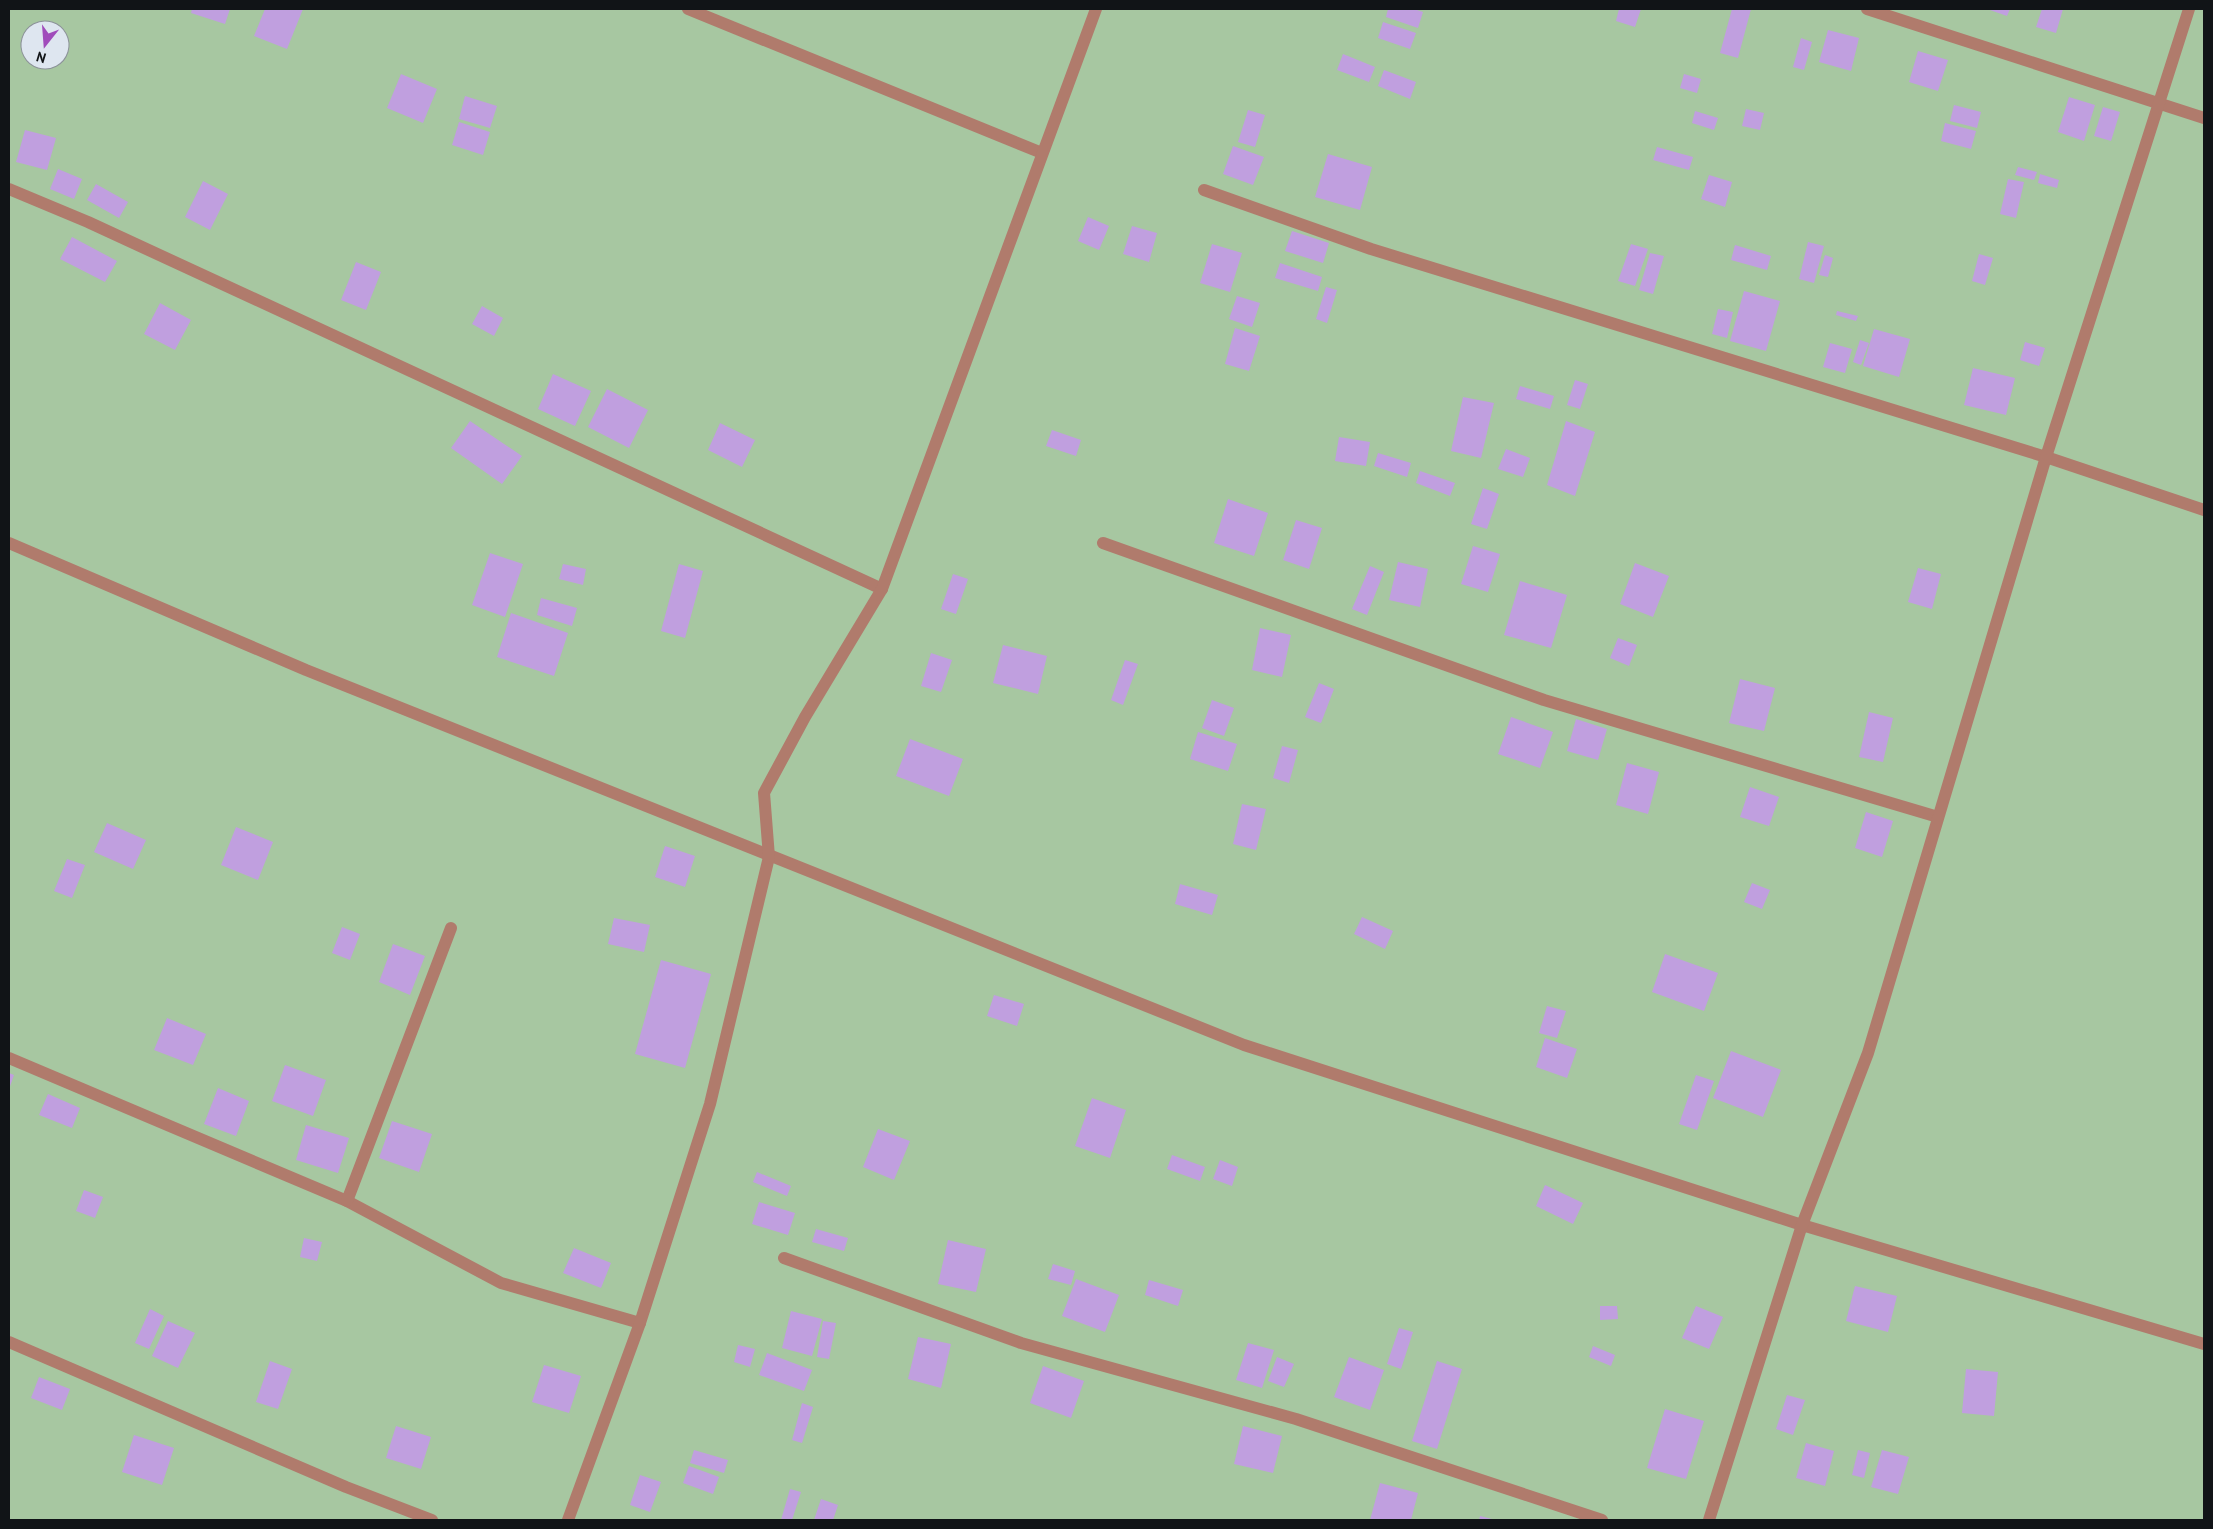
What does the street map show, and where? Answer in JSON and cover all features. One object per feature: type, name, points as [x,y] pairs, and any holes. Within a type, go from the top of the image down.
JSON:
[{"type":"street","points":[[688,9],[1042,154]]},
{"type":"street","points":[[568,1520],[640,1323],[710,1104],[769,857],[764,793],[805,717],[882,589],[1096,9]]},
{"type":"street","points":[[1867,9],[2204,118]]},
{"type":"street","points":[[1710,1520],[1802,1225],[1868,1053],[2046,457],[2189,9]]},
{"type":"street","points":[[9,189],[88,222],[882,589]]},
{"type":"street","points":[[1204,190],[1371,249],[2046,457],[2204,510]]},
{"type":"street","points":[[9,543],[306,670],[769,857],[1244,1045],[1802,1225],[2204,1344]]},
{"type":"street","points":[[1104,543],[1544,700],[1938,817]]},
{"type":"street","points":[[347,1201],[451,928]]},
{"type":"street","points":[[9,1058],[347,1201],[501,1283],[640,1323]]},
{"type":"street","points":[[784,1258],[1021,1343],[1296,1419],[1602,1520]]},
{"type":"street","points":[[9,1342],[346,1487],[432,1520]]},
{"type":"green space","points":[[9,9],[2204,9],[2204,1520],[9,1520]]},
{"type":"building","points":[[192,9],[230,9],[225,24],[191,13]]},
{"type":"building","points":[[265,9],[303,9],[287,49],[254,36]]},
{"type":"building","points":[[1388,9],[1414,9],[1423,12],[1418,28],[1386,17]]},
{"type":"building","points":[[1619,9],[1641,9],[1635,27],[1616,21]]},
{"type":"building","points":[[1732,9],[1751,9],[1738,58],[1720,53]]},
{"type":"building","points":[[1987,9],[2010,9],[2007,16]]},
{"type":"building","points":[[2042,9],[2063,9],[2056,33],[2036,27]]},
{"type":"building","points":[[1383,22],[1416,33],[1410,49],[1378,38]]},
{"type":"building","points":[[1828,30],[1859,38],[1851,71],[1819,62]]},
{"type":"building","points":[[1801,38],[1812,42],[1804,70],[1793,67]]},
{"type":"building","points":[[1918,51],[1948,60],[1938,91],[1909,82]]},
{"type":"building","points":[[1343,54],[1375,67],[1369,82],[1337,70]]},
{"type":"building","points":[[1384,70],[1416,82],[1410,99],[1378,86]]},
{"type":"building","points":[[401,74],[437,89],[423,123],[387,108]]},
{"type":"building","points":[[1684,74],[1701,79],[1697,93],[1680,88]]},
{"type":"building","points":[[465,96],[497,106],[490,128],[459,119]]},
{"type":"building","points":[[2069,97],[2095,105],[2084,141],[2058,132]]},
{"type":"building","points":[[1954,105],[1981,112],[1977,128],[1950,121]]},
{"type":"building","points":[[2103,107],[2120,112],[2111,141],[2094,136]]},
{"type":"building","points":[[1746,109],[1764,113],[1760,130],[1742,126]]},
{"type":"building","points":[[1248,110],[1265,115],[1255,147],[1238,142]]},
{"type":"building","points":[[1695,111],[1718,118],[1714,130],[1692,123]]},
{"type":"building","points":[[459,122],[490,132],[483,155],[452,145]]},
{"type":"building","points":[[1945,123],[1976,131],[1971,149],[1941,141]]},
{"type":"building","points":[[25,130],[56,138],[47,170],[16,162]]},
{"type":"building","points":[[1233,146],[1264,157],[1253,185],[1223,174]]},
{"type":"building","points":[[1657,147],[1693,157],[1689,170],[1653,160]]},
{"type":"building","points":[[1328,154],[1372,167],[1360,210],[1315,197]]},
{"type":"building","points":[[2018,167],[2037,172],[2034,180],[2015,175]]},
{"type":"building","points":[[58,169],[82,179],[74,199],[50,189]]},
{"type":"building","points":[[2040,174],[2059,180],[2057,188],[2038,183]]},
{"type":"building","points":[[1709,175],[1732,182],[1725,207],[1701,199]]},
{"type":"building","points":[[2008,179],[2024,182],[2016,218],[2000,214]]},
{"type":"building","points":[[203,181],[228,194],[210,230],[185,217]]},
{"type":"building","points":[[96,184],[128,202],[119,218],[87,200]]},
{"type":"building","points":[[1088,217],[1109,226],[1099,250],[1078,241]]},
{"type":"building","points":[[1132,226],[1157,233],[1149,262],[1123,254]]},
{"type":"building","points":[[1292,231],[1329,243],[1323,263],[1285,251]]},
{"type":"building","points":[[72,237],[117,261],[105,282],[60,259]]},
{"type":"building","points":[[1808,242],[1824,246],[1814,283],[1799,279]]},
{"type":"building","points":[[1212,244],[1242,253],[1230,292],[1200,283]]},
{"type":"building","points":[[1631,244],[1648,249],[1635,286],[1618,281]]},
{"type":"building","points":[[1735,245],[1771,256],[1767,270],[1731,260]]},
{"type":"building","points":[[1650,253],[1664,256],[1653,294],[1639,290]]},
{"type":"building","points":[[1979,254],[1993,258],[1985,285],[1972,281]]},
{"type":"building","points":[[1825,255],[1833,258],[1828,277],[1819,275]]},
{"type":"building","points":[[356,262],[381,272],[366,310],[341,300]]},
{"type":"building","points":[[1280,263],[1322,277],[1318,291],[1275,278]]},
{"type":"building","points":[[1326,287],[1337,290],[1327,323],[1316,319]]},
{"type":"building","points":[[1744,291],[1780,301],[1766,351],[1730,341]]},
{"type":"building","points":[[1237,296],[1260,303],[1252,327],[1229,319]]},
{"type":"building","points":[[160,303],[191,320],[175,350],[144,334]]},
{"type":"building","points":[[482,306],[503,318],[494,336],[472,324]]},
{"type":"building","points":[[1718,309],[1733,312],[1727,338],[1712,334]]},
{"type":"building","points":[[1837,311],[1858,316],[1856,321],[1836,315]]},
{"type":"building","points":[[1235,328],[1260,336],[1249,371],[1225,364]]},
{"type":"building","points":[[1874,329],[1910,339],[1899,377],[1863,366]]},
{"type":"building","points":[[1860,340],[1869,343],[1861,365],[1853,362]]},
{"type":"building","points":[[2025,342],[2045,348],[2039,366],[2020,360]]},
{"type":"building","points":[[1830,343],[1852,349],[1845,373],[1823,367]]},
{"type":"building","points":[[1973,368],[2015,378],[2006,415],[1964,405]]},
{"type":"building","points":[[553,374],[591,391],[575,426],[538,409]]},
{"type":"building","points":[[1575,380],[1588,384],[1580,409],[1567,405]]},
{"type":"building","points":[[1520,386],[1554,396],[1550,409],[1516,399]]},
{"type":"building","points":[[607,389],[648,410],[629,448],[588,427]]},
{"type":"building","points":[[1463,397],[1494,403],[1481,458],[1451,451]]},
{"type":"building","points":[[470,421],[522,456],[502,484],[451,448]]},
{"type":"building","points":[[1566,421],[1595,432],[1575,496],[1547,485]]},
{"type":"building","points":[[720,423],[755,440],[742,467],[708,450]]},
{"type":"building","points":[[1052,430],[1081,440],[1076,456],[1046,446]]},
{"type":"building","points":[[1339,437],[1370,442],[1366,466],[1335,461]]},
{"type":"building","points":[[1506,449],[1530,458],[1523,477],[1498,469]]},
{"type":"building","points":[[1378,453],[1411,463],[1407,477],[1374,466]]},
{"type":"building","points":[[1420,471],[1455,483],[1450,496],[1416,483]]},
{"type":"building","points":[[1483,488],[1499,494],[1487,529],[1471,524]]},
{"type":"building","points":[[1228,499],[1268,513],[1254,556],[1214,543]]},
{"type":"building","points":[[1296,520],[1322,528],[1309,569],[1283,560]]},
{"type":"building","points":[[1473,546],[1500,554],[1488,592],[1461,584]]},
{"type":"building","points":[[490,553],[523,564],[505,617],[472,605]]},
{"type":"building","points":[[1398,562],[1428,569],[1420,607],[1389,600]]},
{"type":"building","points":[[1635,563],[1669,576],[1653,617],[1620,604]]},
{"type":"building","points":[[563,564],[586,569],[583,585],[559,579]]},
{"type":"building","points":[[679,564],[703,571],[685,638],[661,631]]},
{"type":"building","points":[[1370,566],[1384,572],[1367,615],[1352,609]]},
{"type":"building","points":[[1918,568],[1941,574],[1932,609],[1908,602]]},
{"type":"building","points":[[953,574],[968,579],[956,614],[941,609]]},
{"type":"building","points":[[1520,581],[1567,595],[1551,648],[1504,635]]},
{"type":"building","points":[[541,598],[577,608],[572,626],[537,615]]},
{"type":"building","points":[[511,613],[568,633],[554,676],[497,657]]},
{"type":"building","points":[[1260,628],[1291,635],[1282,677],[1252,670]]},
{"type":"building","points":[[1618,638],[1637,645],[1629,666],[1610,658]]},
{"type":"building","points":[[1003,645],[1047,656],[1038,694],[993,683]]},
{"type":"building","points":[[931,653],[952,660],[941,692],[921,686]]},
{"type":"building","points":[[1125,660],[1138,664],[1123,705],[1111,700]]},
{"type":"building","points":[[1740,679],[1775,688],[1764,731],[1729,723]]},
{"type":"building","points":[[1319,683],[1334,689],[1321,723],[1305,717]]},
{"type":"building","points":[[1212,700],[1234,708],[1224,736],[1202,728]]},
{"type":"building","points":[[1869,712],[1893,718],[1883,762],[1859,757]]},
{"type":"building","points":[[1511,717],[1553,732],[1540,768],[1498,754]]},
{"type":"building","points":[[1576,719],[1607,729],[1598,760],[1567,751]]},
{"type":"building","points":[[1198,732],[1237,744],[1228,771],[1190,759]]},
{"type":"building","points":[[910,739],[963,759],[949,796],[896,776]]},
{"type":"building","points":[[1282,746],[1298,750],[1289,783],[1273,778]]},
{"type":"building","points":[[1627,763],[1659,772],[1648,814],[1616,805]]},
{"type":"building","points":[[1750,787],[1779,797],[1769,826],[1740,817]]},
{"type":"building","points":[[1242,804],[1266,809],[1256,850],[1233,844]]},
{"type":"building","points":[[1866,812],[1893,821],[1882,857],[1855,848]]},
{"type":"building","points":[[107,823],[146,840],[133,869],[94,852]]},
{"type":"building","points":[[236,827],[273,842],[258,880],[221,865]]},
{"type":"building","points":[[665,846],[695,856],[685,887],[655,877]]},
{"type":"building","points":[[67,859],[85,865],[72,898],[54,891]]},
{"type":"building","points":[[1752,883],[1770,890],[1762,909],[1744,902]]},
{"type":"building","points":[[1180,884],[1218,895],[1212,915],[1175,904]]},
{"type":"building","points":[[1362,917],[1393,931],[1385,949],[1354,934]]},
{"type":"building","points":[[614,918],[650,925],[644,952],[608,944]]},
{"type":"building","points":[[342,927],[360,934],[350,960],[332,953]]},
{"type":"building","points":[[393,944],[425,956],[410,995],[379,982]]},
{"type":"building","points":[[1665,954],[1718,973],[1704,1011],[1652,992]]},
{"type":"building","points":[[661,960],[711,974],[685,1068],[635,1054]]},
{"type":"building","points":[[994,995],[1024,1004],[1017,1026],[987,1016]]},
{"type":"building","points":[[1547,1006],[1566,1011],[1557,1038],[1539,1033]]},
{"type":"building","points":[[167,1018],[206,1034],[193,1065],[154,1050]]},
{"type":"building","points":[[1545,1038],[1577,1049],[1567,1078],[1536,1067]]},
{"type":"building","points":[[1731,1051],[1781,1070],[1763,1117],[1713,1098]]},
{"type":"building","points":[[285,1065],[326,1080],[313,1116],[272,1101]]},
{"type":"building","points":[[9,1073],[14,1075],[9,1089]]},
{"type":"building","points":[[1696,1075],[1714,1081],[1697,1130],[1679,1124]]},
{"type":"building","points":[[218,1088],[249,1101],[236,1136],[204,1124]]},
{"type":"building","points":[[48,1094],[80,1108],[72,1128],[39,1115]]},
{"type":"building","points":[[1092,1098],[1126,1110],[1110,1158],[1075,1146]]},
{"type":"building","points":[[392,1121],[432,1134],[419,1172],[379,1158]]},
{"type":"building","points":[[306,1125],[349,1138],[338,1173],[296,1160]]},
{"type":"building","points":[[878,1129],[910,1141],[894,1180],[863,1167]]},
{"type":"building","points":[[1172,1155],[1205,1167],[1200,1181],[1167,1169]]},
{"type":"building","points":[[1220,1160],[1238,1167],[1232,1186],[1213,1179]]},
{"type":"building","points":[[757,1172],[791,1186],[787,1196],[753,1182]]},
{"type":"building","points":[[1545,1185],[1583,1203],[1573,1224],[1536,1206]]},
{"type":"building","points":[[84,1190],[103,1197],[95,1218],[76,1211]]},
{"type":"building","points":[[759,1202],[795,1213],[788,1235],[752,1224]]},
{"type":"building","points":[[816,1229],[848,1238],[844,1251],[812,1242]]},
{"type":"building","points":[[304,1238],[322,1242],[317,1261],[300,1257]]},
{"type":"building","points":[[948,1240],[986,1249],[976,1292],[938,1284]]},
{"type":"building","points":[[574,1248],[611,1263],[601,1288],[563,1273]]},
{"type":"building","points":[[1053,1264],[1075,1271],[1071,1285],[1048,1279]]},
{"type":"building","points":[[1076,1279],[1119,1295],[1105,1332],[1062,1316]]},
{"type":"building","points":[[1149,1280],[1183,1290],[1178,1306],[1145,1295]]},
{"type":"building","points":[[1855,1286],[1897,1296],[1888,1332],[1846,1321]]},
{"type":"building","points":[[1600,1306],[1617,1306],[1618,1319],[1600,1320]]},
{"type":"building","points":[[1696,1306],[1723,1317],[1709,1349],[1682,1338]]},
{"type":"building","points":[[150,1309],[164,1316],[149,1349],[135,1343]]},
{"type":"building","points":[[791,1311],[822,1319],[812,1356],[782,1348]]},
{"type":"building","points":[[168,1321],[195,1333],[178,1368],[152,1356]]},
{"type":"building","points":[[823,1321],[836,1323],[829,1359],[817,1357]]},
{"type":"building","points":[[1399,1328],[1413,1332],[1401,1369],[1387,1364]]},
{"type":"building","points":[[918,1337],[951,1344],[941,1388],[908,1379]]},
{"type":"building","points":[[1248,1343],[1274,1350],[1262,1388],[1236,1380]]},
{"type":"building","points":[[738,1345],[755,1349],[750,1367],[734,1362]]},
{"type":"building","points":[[1593,1346],[1615,1355],[1611,1366],[1589,1357]]},
{"type":"building","points":[[767,1353],[812,1370],[804,1391],[759,1375]]},
{"type":"building","points":[[1277,1357],[1294,1364],[1284,1387],[1268,1381]]},
{"type":"building","points":[[1349,1357],[1384,1370],[1370,1410],[1334,1397]]},
{"type":"building","points":[[270,1361],[292,1369],[278,1409],[256,1402]]},
{"type":"building","points":[[1437,1361],[1462,1369],[1437,1449],[1412,1441]]},
{"type":"building","points":[[544,1365],[581,1376],[569,1413],[532,1402]]},
{"type":"building","points":[[1043,1366],[1084,1381],[1071,1418],[1030,1403]]},
{"type":"building","points":[[1966,1369],[1998,1372],[1994,1416],[1962,1413]]},
{"type":"building","points":[[39,1377],[70,1389],[62,1410],[31,1398]]},
{"type":"building","points":[[1787,1395],[1805,1400],[1793,1435],[1776,1429]]},
{"type":"building","points":[[802,1403],[813,1407],[802,1443],[792,1440]]},
{"type":"building","points":[[1665,1409],[1704,1421],[1686,1479],[1647,1468]]},
{"type":"building","points":[[396,1426],[431,1437],[421,1469],[386,1458]]},
{"type":"building","points":[[1243,1426],[1282,1436],[1273,1473],[1234,1464]]},
{"type":"building","points":[[134,1435],[174,1448],[162,1485],[122,1472]]},
{"type":"building","points":[[1806,1443],[1834,1451],[1825,1486],[1796,1478]]},
{"type":"building","points":[[694,1450],[728,1460],[724,1473],[690,1463]]},
{"type":"building","points":[[1858,1450],[1870,1453],[1864,1478],[1852,1475]]},
{"type":"building","points":[[1882,1450],[1909,1457],[1898,1494],[1871,1487]]},
{"type":"building","points":[[689,1466],[719,1477],[713,1494],[683,1483]]},
{"type":"building","points":[[640,1475],[661,1482],[650,1512],[630,1505]]},
{"type":"building","points":[[1380,1483],[1418,1493],[1411,1520],[1370,1520]]},
{"type":"building","points":[[790,1489],[801,1492],[792,1520],[781,1520]]},
{"type":"building","points":[[821,1499],[838,1505],[833,1520],[814,1520]]},
{"type":"building","points":[[1480,1516],[1496,1520],[1479,1520]]}]
